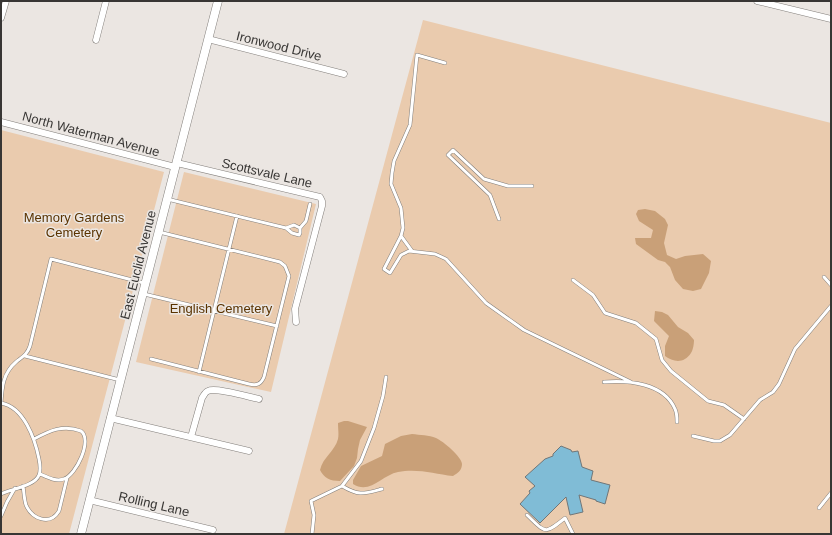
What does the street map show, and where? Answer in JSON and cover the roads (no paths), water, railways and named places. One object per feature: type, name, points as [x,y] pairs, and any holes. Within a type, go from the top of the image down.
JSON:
[{"type":"main road","name":"East Euclid Avenue","points":[[80,534],[218,1]]},
{"type":"street","points":[[1,18],[6,1]]},
{"type":"street","points":[[96,40],[106,1]]},
{"type":"street","points":[[757,1],[831,19]]},
{"type":"street","name":"Ironwood Drive","points":[[208,39],[344,74]]},
{"type":"street","name":"North Waterman Avenue","points":[[1,122],[176,165]]},
{"type":"street","name":"Scottsvale Lane","points":[[176,165],[320,197],[322,206],[295,309],[296,322]]},
{"type":"street","points":[[191,437],[202,398],[209,390],[217,390],[259,399]]},
{"type":"street","points":[[110,418],[249,451]]},
{"type":"street","name":"Rolling Lane","points":[[89,500],[213,530]]},
{"type":"lane","points":[[445,63],[417,56],[410,125],[394,161],[391,184],[401,208],[403,219],[401,236],[384,269],[390,273],[401,255],[409,251],[435,254],[446,259],[486,303],[524,330],[631,382]]},
{"type":"lane","points":[[499,219],[490,195],[448,155],[453,150],[484,179],[508,186],[532,186]]},
{"type":"lane","points":[[167,199],[286,228],[295,235],[299,235],[300,228],[306,221],[310,204]]},
{"type":"lane","points":[[199,372],[237,216]]},
{"type":"lane","points":[[286,228],[294,225],[300,228]]},
{"type":"lane","points":[[151,360],[254,385],[260,383],[264,377],[289,276],[286,266],[280,262],[159,232]]},
{"type":"lane","points":[[401,236],[412,251]]},
{"type":"lane","points":[[1,494],[33,482],[40,474],[34,439],[20,416],[10,406],[1,403],[3,380],[6,373],[25,356],[32,338],[51,259],[145,283]]},
{"type":"lane","points":[[824,277],[831,285]]},
{"type":"lane","points":[[573,280],[593,295],[605,313],[636,323],[656,339],[662,360],[671,371],[708,401],[724,405],[744,419]]},
{"type":"lane","points":[[143,293],[277,326]]},
{"type":"lane","points":[[693,436],[720,441],[730,435],[760,400],[773,392],[779,384],[795,349],[831,306]]},
{"type":"lane","points":[[25,356],[120,380]]},
{"type":"lane","points":[[312,534],[314,515],[311,501],[342,486],[361,460],[374,428],[383,396],[386,377]]},
{"type":"lane","points":[[604,382],[631,382],[642,384],[656,390],[670,400],[676,410],[677,422]]},
{"type":"lane","points":[[23,486],[26,504],[32,514],[40,519],[49,520],[59,511],[67,478],[78,464],[86,443],[84,433],[77,430],[56,429],[34,439]]},
{"type":"lane","points":[[40,474],[58,480],[67,478]]},
{"type":"lane","points":[[342,486],[355,493],[370,492],[382,489]]},
{"type":"lane","points":[[1,516],[15,488]]},
{"type":"lane","points":[[819,508],[831,493]]},
{"type":"lane","points":[[527,515],[542,529],[547,531],[554,528],[565,518],[573,534]]},
{"type":"park label","name":"Memory Gardens Cemetery","points":[[74,224]]},
{"type":"park label","name":"English Cemetery","points":[[221,308]]}]
